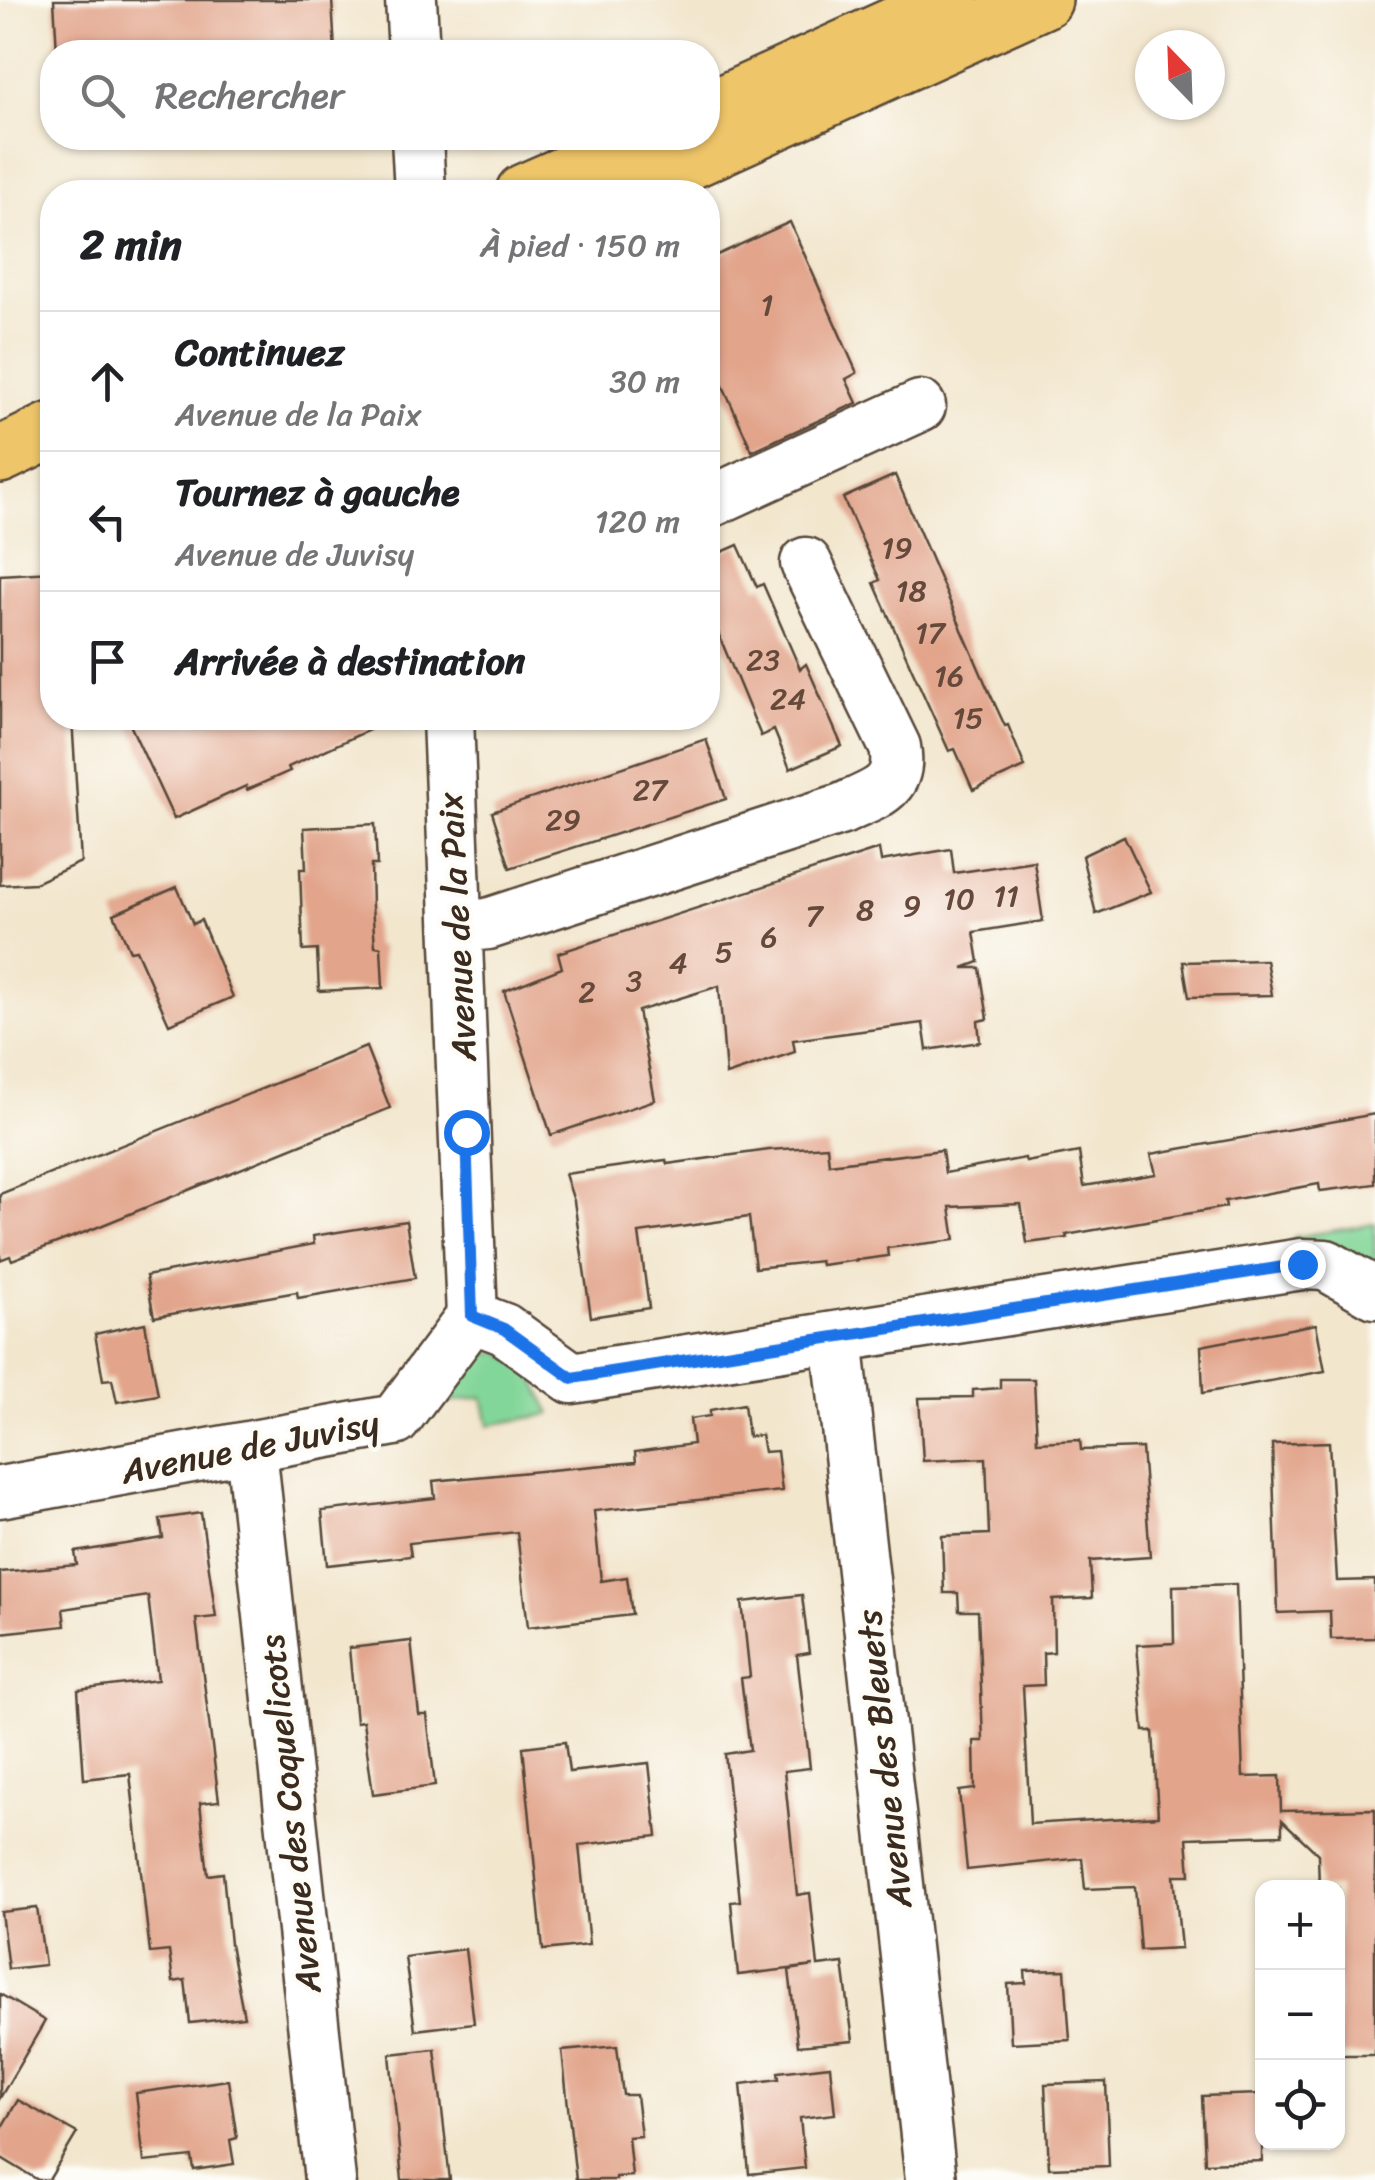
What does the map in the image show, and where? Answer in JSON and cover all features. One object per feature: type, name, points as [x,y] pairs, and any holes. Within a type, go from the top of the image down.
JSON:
[{"type":"main road","points":[[720,105],[950,0]]},
{"type":"main road","points":[[720,126],[874,57],[964,0]]},
{"type":"main road","points":[[720,147],[1044,0]]},
{"type":"main road","points":[[552,180],[620,150]]},
{"type":"main road","points":[[599,180],[666,150]]},
{"type":"main road","points":[[648,180],[714,150]]},
{"type":"main road","points":[[0,432],[40,414]]},
{"type":"main road","points":[[0,455],[40,436]]},
{"type":"main road","points":[[0,476],[40,458]]},
{"type":"street","points":[[412,0],[414,40]]},
{"type":"street","points":[[418,150],[419,180]]},
{"type":"street","points":[[720,498],[920,406]]},
{"type":"street","points":[[457,927],[507,918],[842,809],[886,788],[898,763],[895,747],[806,562]]},
{"type":"street","name":"Avenue de la Paix","points":[[449,730],[472,1316]]},
{"type":"street","points":[[472,1316],[504,1329],[572,1378],[1302,1264],[1326,1265],[1375,1293]]},
{"type":"street","name":"Avenue de Juvisy","points":[[0,1492],[395,1420],[472,1316]]},
{"type":"street","name":"Avenue des Bleuets","points":[[837,1338],[931,2180]]},
{"type":"street","name":"Avenue des Coquelicots","points":[[251,1449],[330,2180]]},
{"type":"green space","points":[[1375,1224],[1375,1266],[1338,1249],[1298,1248],[1294,1237]]},
{"type":"green space","points":[[502,1352],[533,1376],[551,1414],[489,1425],[483,1397],[435,1404],[477,1355]]},
{"type":"building","points":[[54,0],[332,0],[334,40],[56,40]]},
{"type":"building","points":[[790,222],[857,373],[846,379],[857,403],[752,451],[720,379],[720,254]]},
{"type":"building","points":[[895,475],[1025,767],[973,790],[955,749],[949,751],[911,667],[874,583],[880,580],[843,498]]},
{"type":"building","points":[[738,545],[757,587],[763,584],[800,669],[806,664],[842,746],[790,769],[774,730],[761,736],[720,638],[720,553]]},
{"type":"building","points":[[40,573],[40,730],[73,730],[81,862],[35,883],[0,885],[0,575]]},
{"type":"building","points":[[133,730],[369,730],[288,767],[290,771],[174,819]]},
{"type":"building","points":[[706,739],[726,799],[510,868],[492,812]]},
{"type":"building","points":[[375,824],[377,865],[371,865],[372,906],[375,946],[381,947],[383,988],[319,991],[317,950],[303,951],[300,869],[306,869],[304,828]]},
{"type":"building","points":[[1124,836],[1151,892],[1096,914],[1082,856]]},
{"type":"building","points":[[879,849],[881,861],[951,849],[954,873],[1034,861],[1043,921],[974,932],[979,962],[963,968],[980,968],[988,1019],[978,1021],[980,1042],[927,1050],[923,1023],[793,1040],[795,1052],[726,1075],[719,986],[638,1011],[655,1100],[551,1135],[504,991],[562,968],[558,953]]},
{"type":"building","points":[[177,887],[193,924],[201,920],[233,997],[169,1024],[136,950],[130,951],[114,914]]},
{"type":"building","points":[[1266,960],[1272,995],[1189,997],[1183,962]]},
{"type":"building","points":[[366,1047],[390,1108],[88,1231],[12,1260],[10,1256],[0,1260],[0,1194]]},
{"type":"building","points":[[1375,1114],[1375,1184],[1320,1191],[1319,1184],[1225,1201],[1226,1207],[1066,1235],[1067,1238],[1027,1243],[1021,1204],[950,1207],[955,1240],[887,1248],[888,1256],[755,1268],[749,1217],[639,1233],[649,1308],[591,1317],[574,1201],[565,1174],[666,1160],[667,1164],[827,1146],[829,1164],[942,1150],[945,1173],[1079,1152],[1084,1186],[1156,1174],[1151,1154]]},
{"type":"building","points":[[406,1221],[415,1278],[298,1298],[297,1292],[154,1317],[146,1276],[314,1244],[313,1236]]},
{"type":"building","points":[[145,1323],[158,1395],[117,1402],[112,1379],[103,1380],[95,1334]]},
{"type":"building","points":[[1316,1324],[1325,1371],[1203,1393],[1201,1346]]},
{"type":"building","points":[[1000,1379],[1034,1379],[1037,1442],[1080,1440],[1081,1450],[1142,1448],[1150,1557],[1090,1561],[1092,1598],[1053,1600],[1054,1652],[1043,1653],[1044,1685],[1023,1686],[1030,1824],[1158,1816],[1153,1731],[1144,1731],[1137,1645],[1174,1643],[1173,1586],[1236,1584],[1243,1777],[1280,1776],[1281,1811],[1375,1809],[1375,2055],[1345,2055],[1345,1880],[1319,1880],[1318,1854],[1282,1820],[1282,1835],[1187,1838],[1190,1875],[1174,1875],[1181,1948],[1140,1950],[1135,1887],[1085,1889],[1082,1858],[967,1870],[959,1791],[975,1789],[974,1741],[983,1741],[978,1611],[959,1611],[958,1593],[944,1593],[942,1536],[989,1534],[986,1458],[923,1461],[919,1398],[973,1397],[973,1390],[1000,1388]]},
{"type":"building","points":[[744,1404],[748,1437],[761,1435],[764,1452],[777,1451],[782,1491],[594,1511],[601,1581],[627,1577],[632,1615],[528,1627],[517,1532],[409,1543],[411,1556],[327,1565],[322,1511],[435,1498],[433,1481],[636,1462],[635,1452],[693,1444],[690,1419],[710,1416],[710,1410]]},
{"type":"building","points":[[1329,1442],[1337,1581],[1375,1580],[1375,1638],[1331,1639],[1330,1611],[1278,1613],[1272,1444]]},
{"type":"building","points":[[201,1513],[216,1617],[196,1619],[219,1801],[200,1803],[208,1875],[223,1873],[230,1944],[244,2017],[190,2023],[185,1980],[173,1982],[169,1951],[150,1953],[130,1774],[84,1779],[78,1690],[158,1680],[148,1596],[63,1609],[65,1626],[0,1633],[0,1572],[77,1565],[75,1552],[163,1538],[160,1519]]},
{"type":"building","points":[[802,1595],[809,1653],[797,1655],[810,1768],[784,1771],[797,1895],[810,1893],[818,1966],[843,1963],[853,2041],[798,2046],[789,1970],[814,1966],[738,1975],[731,1902],[740,1901],[725,1754],[750,1750],[741,1678],[750,1677],[742,1602]]},
{"type":"building","points":[[411,1641],[419,1715],[427,1715],[435,1786],[373,1794],[363,1721],[356,1722],[349,1648]]},
{"type":"building","points":[[565,1742],[569,1772],[649,1763],[657,1836],[579,1845],[589,1945],[543,1950],[523,1747]]},
{"type":"building","points":[[37,1908],[45,1965],[8,1969],[1,1912]]},
{"type":"building","points":[[465,1949],[474,2023],[415,2030],[405,1957]]},
{"type":"building","points":[[1065,1970],[1070,2040],[1011,2043],[1008,1984],[1026,1983],[1025,1971]]},
{"type":"building","points":[[0,1994],[45,2021],[0,2098]]},
{"type":"building","points":[[617,2046],[623,2095],[636,2095],[641,2136],[628,2137],[632,2176],[576,2180],[562,2051]]},
{"type":"building","points":[[435,2049],[450,2180],[402,2180],[390,2054]]},
{"type":"building","points":[[830,2066],[835,2114],[800,2118],[805,2168],[749,2174],[741,2084],[779,2079],[778,2072]]},
{"type":"building","points":[[228,2080],[237,2138],[230,2140],[234,2164],[194,2170],[192,2157],[144,2162],[136,2093]]},
{"type":"building","points":[[1106,2082],[1109,2166],[1049,2168],[1045,2084]]},
{"type":"building","points":[[1255,2094],[1255,2150],[1262,2150],[1262,2161],[1205,2163],[1202,2096]]},
{"type":"building","points":[[18,2100],[77,2133],[49,2180],[38,2180],[0,2157],[0,2130]]},
{"type":"route","points":[[466,1132],[472,1316],[504,1329],[572,1378],[1302,1264]]}]
